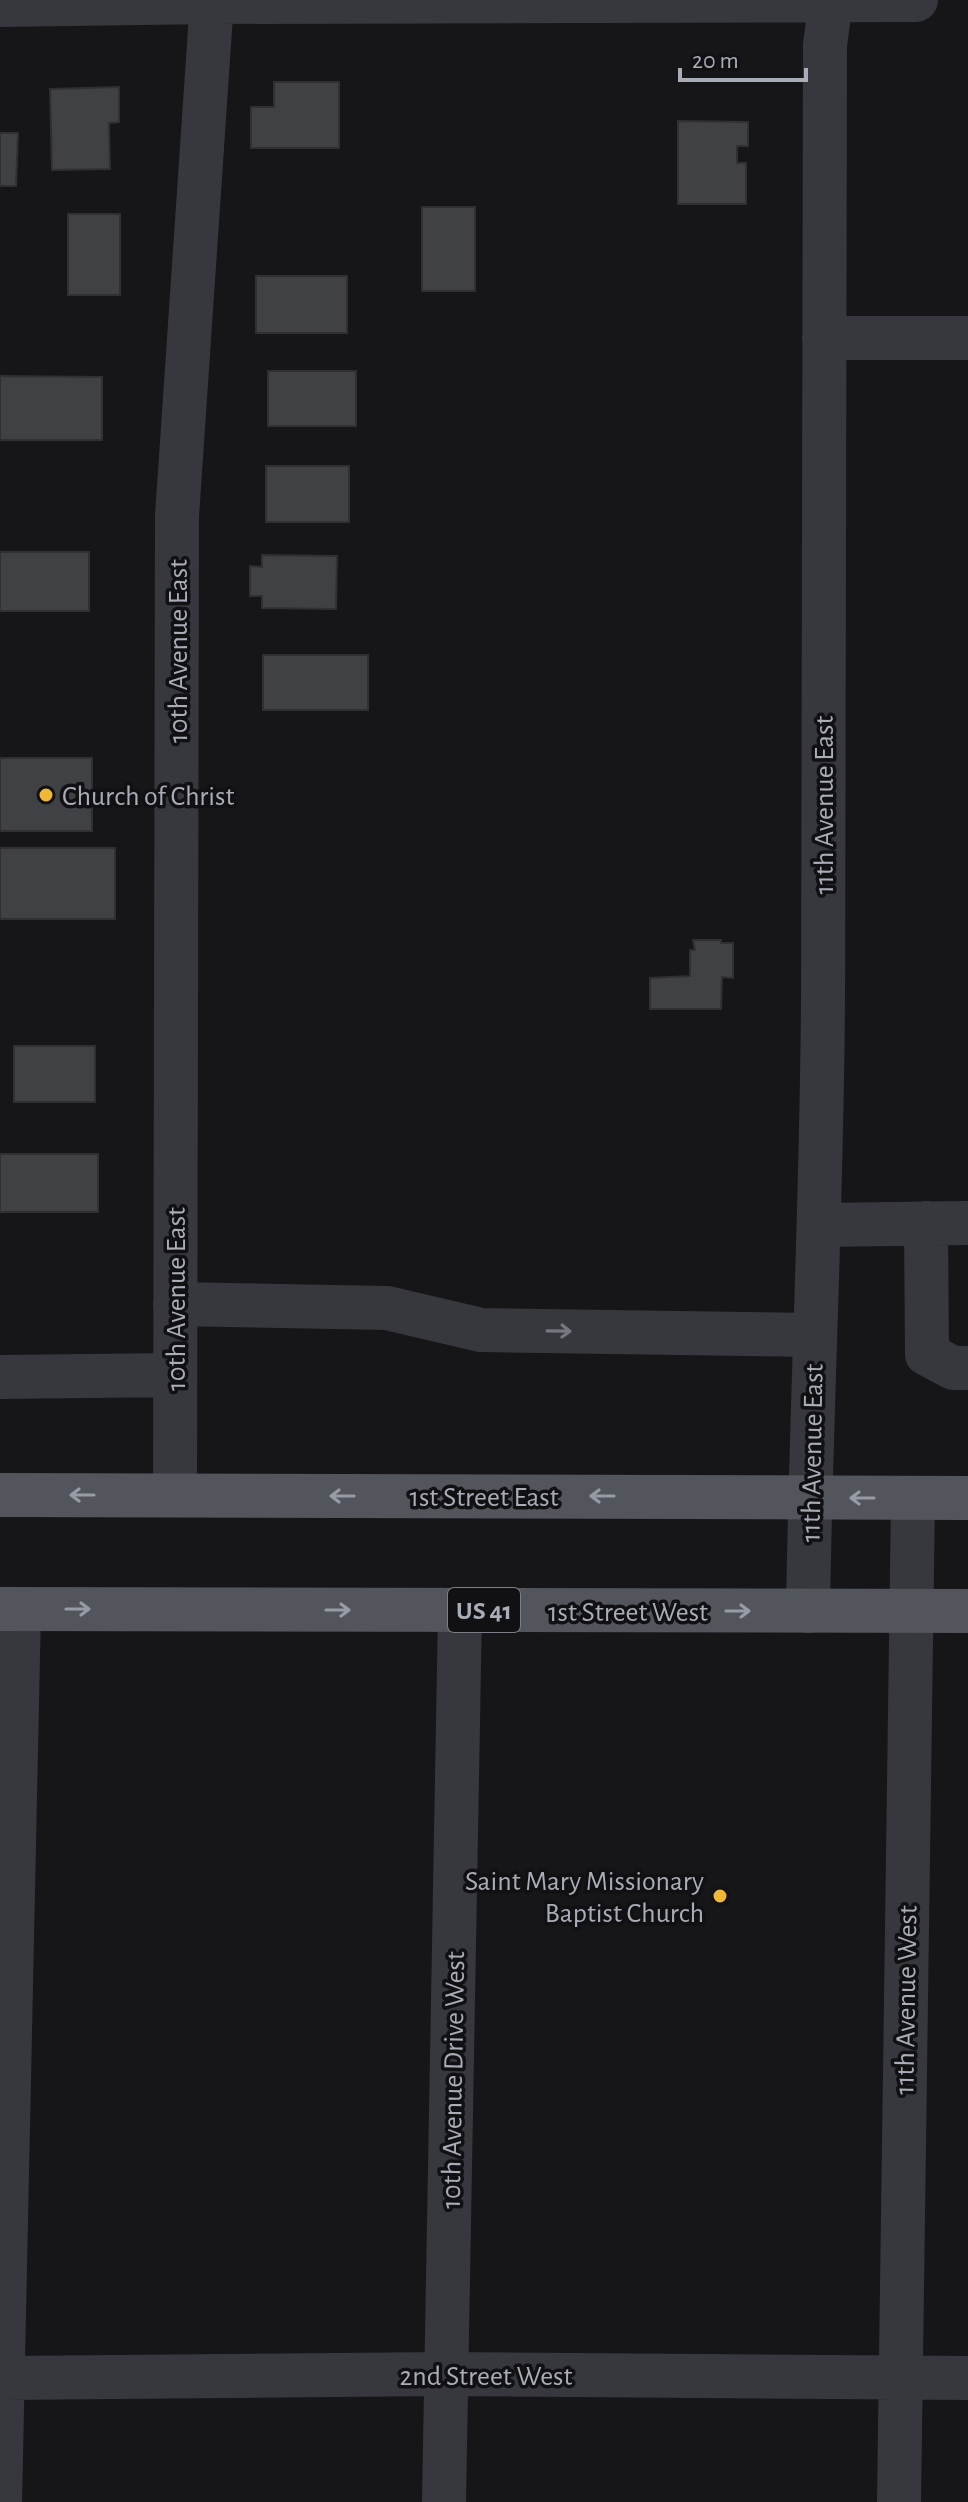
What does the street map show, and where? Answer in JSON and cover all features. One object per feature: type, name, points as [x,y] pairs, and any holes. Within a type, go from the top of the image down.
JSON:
[{"type":"main road","name":"1st Street East","points":[[0,1495],[968,1498]]},
{"type":"main road","name":"1st Street West","points":[[9,1609],[968,1611]]},
{"type":"street","name":"11th Avenue East","points":[[808,1611],[813,1335],[820,1225],[825,45],[831,0]]},
{"type":"street","points":[[0,5],[212,1],[916,0]]},
{"type":"street","name":"10th Avenue East","points":[[175,1495],[177,516],[212,1]]},
{"type":"street","points":[[824,338],[968,338]]},
{"type":"street","points":[[820,1225],[947,1223],[927,1354],[953,1368],[968,1368]]},
{"type":"street","points":[[175,1304],[387,1308],[481,1330],[813,1335]]},
{"type":"street","points":[[0,1377],[175,1375]]},
{"type":"street","name":"11th Avenue West","points":[[899,2502],[913,1498]]},
{"type":"street","points":[[0,2502],[9,1609]]},
{"type":"street","name":"10th Avenue Drive West","points":[[444,2502],[460,1610]]},
{"type":"street","name":"2nd Street West","points":[[3,2378],[446,2374],[968,2378]]},
{"type":"building","points":[[274,82],[339,82],[339,148],[251,148],[251,107],[274,107]]},
{"type":"building","points":[[119,87],[119,122],[109,123],[110,169],[52,170],[50,89]]},
{"type":"building","points":[[678,121],[748,122],[748,146],[737,146],[737,163],[746,163],[746,204],[678,204]]},
{"type":"building","points":[[0,133],[18,133],[16,186],[0,186]]},
{"type":"building","points":[[422,207],[475,207],[475,291],[422,291]]},
{"type":"building","points":[[68,214],[120,214],[120,295],[68,295]]},
{"type":"building","points":[[256,276],[347,276],[347,333],[256,333]]},
{"type":"building","points":[[268,371],[356,371],[356,426],[268,426]]},
{"type":"building","points":[[0,376],[102,377],[102,440],[0,440]]},
{"type":"building","points":[[266,466],[349,466],[349,522],[266,522]]},
{"type":"building","points":[[0,552],[89,552],[89,611],[0,611]]},
{"type":"building","points":[[262,555],[337,556],[336,609],[262,608],[262,596],[250,596],[250,566],[262,567]]},
{"type":"building","points":[[263,655],[368,655],[368,710],[263,710]]},
{"type":"building","name":"Church of Christ","points":[[0,758],[92,758],[92,831],[0,831]]},
{"type":"building","points":[[0,848],[115,848],[115,919],[0,919]]},
{"type":"building","points":[[693,940],[733,943],[733,978],[722,977],[721,1009],[650,1009],[650,978],[690,976],[690,950],[695,950]]},
{"type":"building","points":[[14,1046],[95,1046],[95,1102],[14,1102]]},
{"type":"building","points":[[0,1154],[98,1154],[98,1212],[0,1212]]},
{"type":"place","name":"Church of Christ","points":[[46,795]]},
{"type":"place","name":"Saint Mary Missionary Baptist Church","points":[[720,1896]]}]
